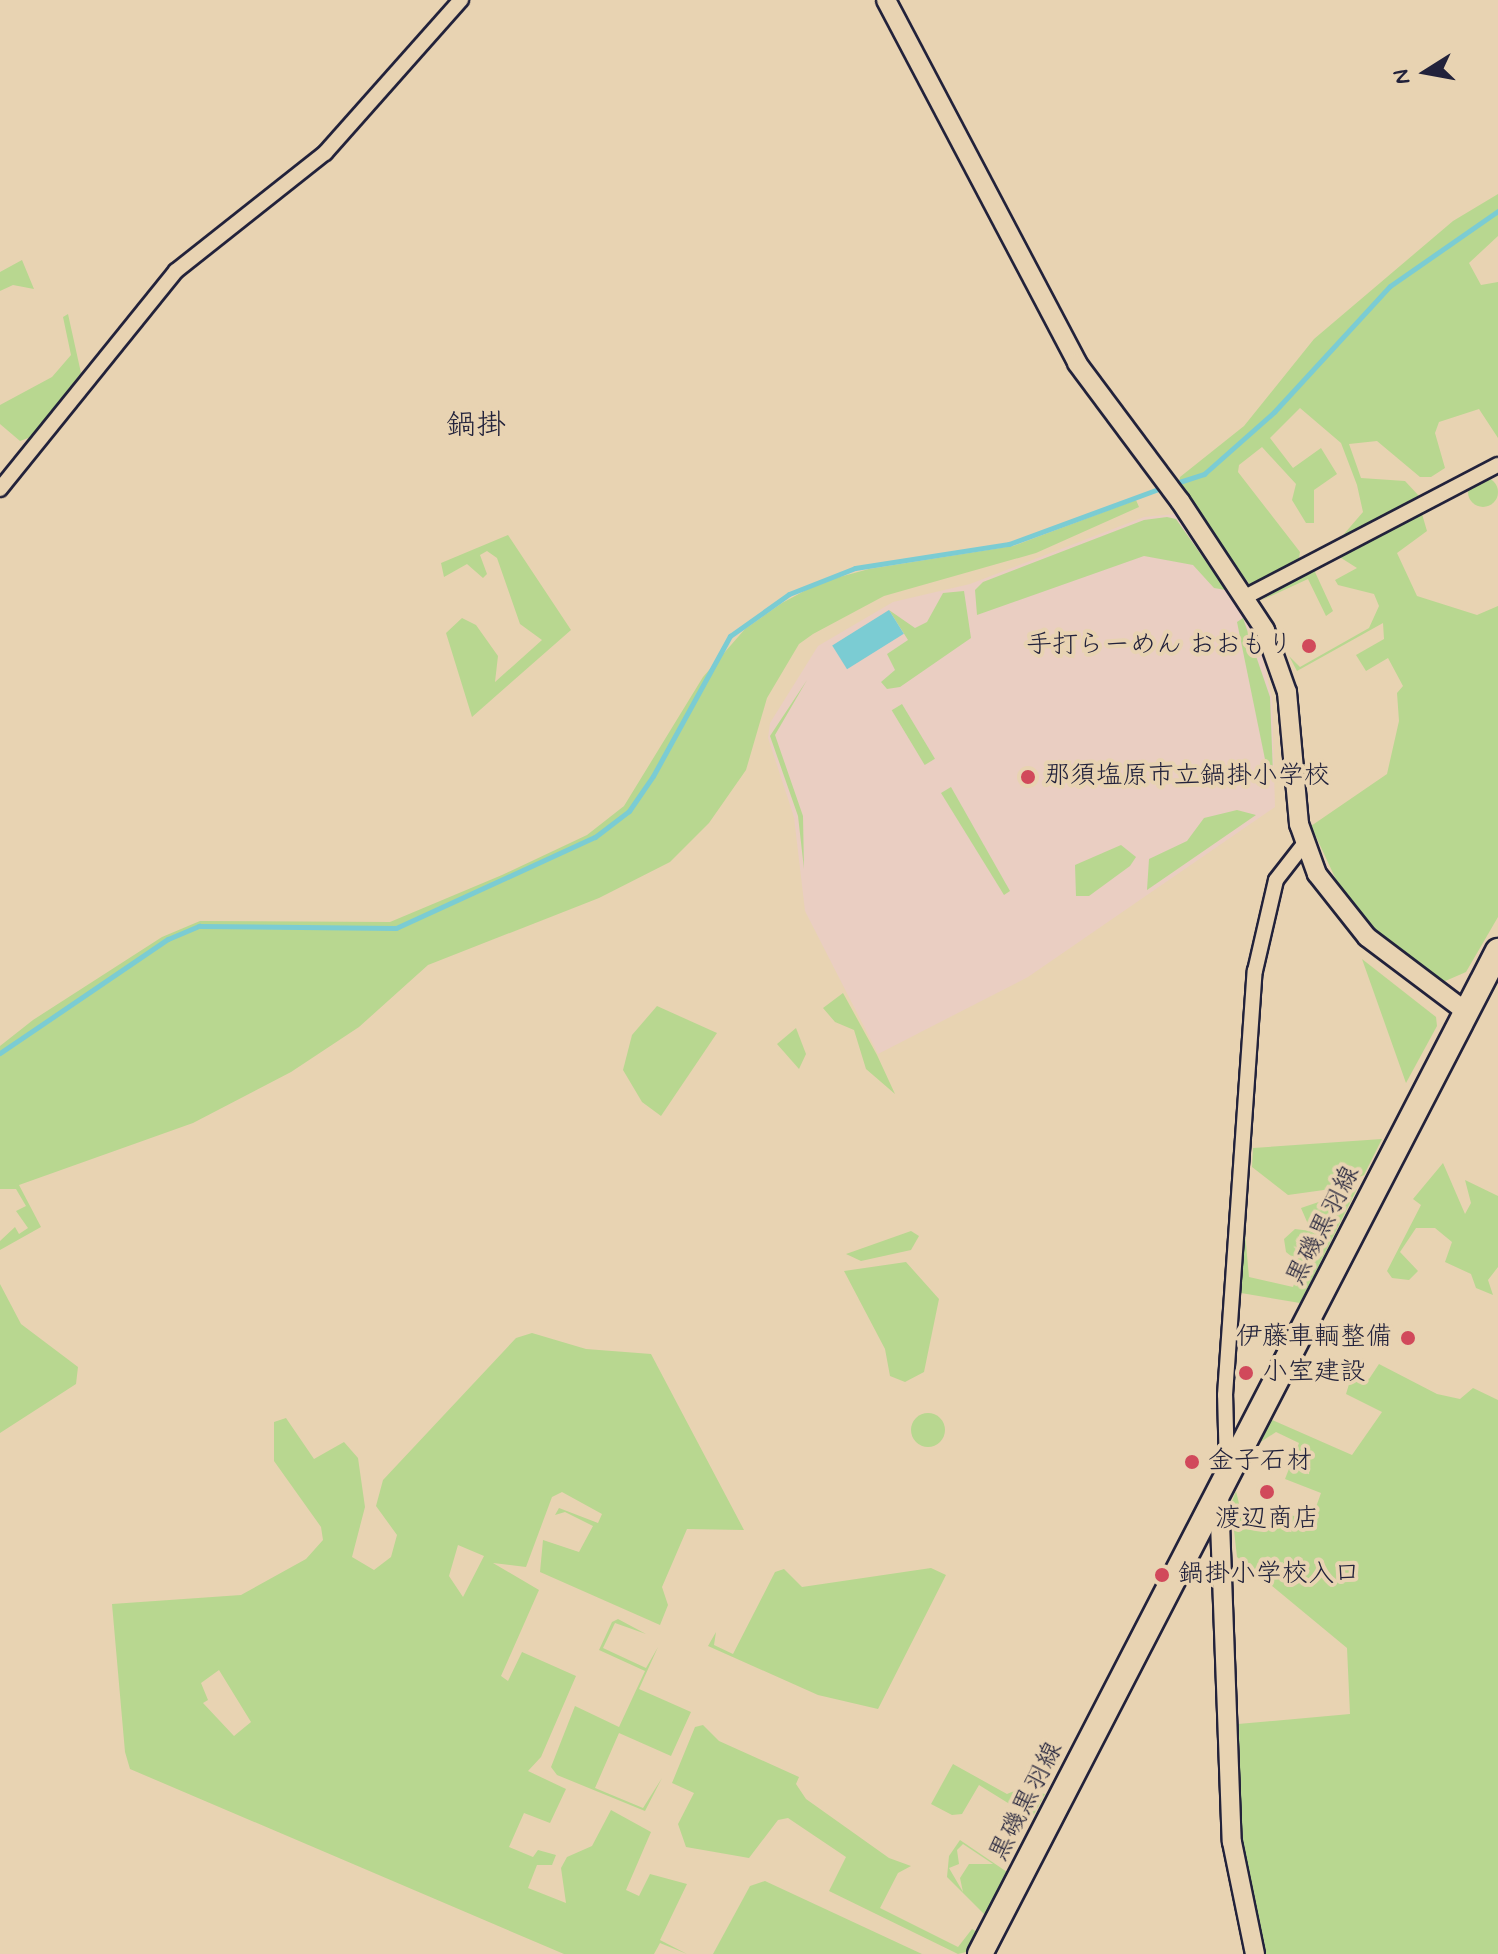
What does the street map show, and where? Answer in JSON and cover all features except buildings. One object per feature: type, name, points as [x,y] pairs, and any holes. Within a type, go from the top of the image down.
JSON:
[{"type":"main road","name":"黒磯黒羽線","points":[[980,1954],[1223,1486],[1464,1010],[1498,951]]},
{"type":"street","points":[[0,489],[176,271],[325,153],[461,0]]},
{"type":"street","points":[[886,0],[1077,363],[1247,596],[1287,692],[1304,844],[1346,915],[1464,1010]]},
{"type":"street","points":[[1247,596],[1498,465]]},
{"type":"street","points":[[1255,1954],[1232,1842],[1223,1486],[1225,1395],[1255,971],[1276,880],[1304,844]]},
{"type":"shaded area","name":"那須塩原市立鍋掛小学校","points":[[1176,514],[1242,608],[1260,648],[1272,698],[1275,807],[1028,977],[878,1054],[805,911],[794,817],[768,738],[770,723],[818,646],[893,602],[970,584],[1144,517]]},
{"type":"green space","points":[[1498,194],[1498,236],[1469,263],[1481,285],[1498,282],[1498,438],[1479,409],[1439,422],[1435,433],[1445,468],[1431,477],[1420,477],[1377,441],[1349,444],[1361,478],[1405,481],[1420,497],[1338,541],[1363,512],[1357,485],[1341,443],[1300,408],[1270,438],[1293,468],[1321,448],[1337,474],[1314,490],[1314,523],[1306,523],[1292,500],[1296,484],[1262,447],[1239,465],[1238,472],[1300,552],[1298,564],[1253,589],[1178,489],[1180,477],[1244,426],[1314,339],[1453,221]]},
{"type":"green space","points":[[22,260],[34,289],[13,285],[0,291],[0,272]]},
{"type":"green space","points":[[68,314],[81,373],[31,437],[20,441],[0,424],[0,405],[52,377],[71,355],[63,317]]},
{"type":"green space","points":[[1483,477],[1494,481],[1498,492],[1494,503],[1483,507],[1472,503],[1468,492],[1472,481]]},
{"type":"green space","points":[[1136,500],[1139,507],[1036,553],[884,596],[813,634],[799,644],[767,698],[746,770],[709,823],[670,862],[599,898],[428,965],[359,1027],[291,1072],[193,1123],[19,1185],[41,1227],[0,1250],[0,1241],[15,1227],[19,1234],[28,1228],[16,1211],[26,1206],[16,1189],[0,1189],[0,1046],[33,1020],[162,937],[200,921],[390,922],[587,835],[624,806],[703,677],[745,629],[782,603],[821,582],[869,569],[1013,546]]},
{"type":"green space","points":[[1422,514],[1427,531],[1397,553],[1417,596],[1477,615],[1498,606],[1498,917],[1466,972],[1443,982],[1368,929],[1346,901],[1311,826],[1387,774],[1399,721],[1397,693],[1403,686],[1388,658],[1366,671],[1356,655],[1384,639],[1383,623],[1297,671],[1289,656],[1300,667],[1369,628],[1379,606],[1374,594],[1338,585],[1335,580],[1357,568],[1338,556]]},
{"type":"green space","points":[[1176,519],[1226,590],[1214,588],[1193,565],[1144,556],[977,615],[975,590],[983,582],[1144,520]]},
{"type":"green space","points":[[508,535],[571,630],[472,717],[446,633],[462,618],[476,625],[498,656],[495,682],[542,640],[520,624],[497,558],[487,551],[480,555],[487,574],[483,578],[467,564],[444,577],[441,563]]},
{"type":"green space","points":[[1331,559],[1315,572],[1333,611],[1326,616],[1308,579],[1260,601]]},
{"type":"green space","points":[[964,591],[971,638],[900,687],[887,689],[881,682],[895,670],[887,654],[908,640],[889,610],[915,628],[927,622],[943,593]]},
{"type":"green space","points":[[1243,618],[1270,697],[1273,774],[1268,774],[1237,622]]},
{"type":"green space","points":[[807,680],[775,735],[803,816],[804,869],[798,816],[770,736]]},
{"type":"green space","points":[[902,704],[935,759],[925,765],[892,710]]},
{"type":"green space","points":[[951,787],[1010,891],[1004,895],[941,793]]},
{"type":"green space","points":[[1237,810],[1256,815],[1147,890],[1149,859],[1187,841],[1204,818]]},
{"type":"green space","points":[[1121,845],[1136,857],[1130,866],[1089,896],[1076,896],[1075,865]]},
{"type":"green space","points":[[1362,959],[1436,1017],[1437,1026],[1406,1083]]},
{"type":"green space","points":[[843,993],[895,1094],[866,1069],[854,1030],[835,1022],[823,1008]]},
{"type":"green space","points":[[657,1006],[717,1033],[661,1116],[642,1102],[623,1070],[632,1035]]},
{"type":"green space","points":[[796,1028],[806,1054],[799,1069],[777,1044]]},
{"type":"green space","points":[[1382,1139],[1364,1175],[1331,1189],[1288,1195],[1252,1167],[1253,1148]]},
{"type":"green space","points":[[1443,1163],[1465,1214],[1471,1203],[1465,1180],[1498,1196],[1498,1267],[1488,1280],[1493,1295],[1476,1288],[1471,1274],[1445,1262],[1452,1242],[1435,1228],[1416,1228],[1400,1252],[1418,1271],[1409,1280],[1392,1278],[1387,1271],[1421,1205],[1413,1199]]},
{"type":"green space","points":[[1357,1189],[1300,1303],[1241,1293],[1245,1233],[1249,1277],[1293,1287],[1301,1264],[1286,1252],[1284,1239],[1295,1229],[1311,1231],[1301,1208]]},
{"type":"green space","points":[[911,1231],[919,1236],[911,1250],[861,1261],[846,1254]]},
{"type":"green space","points":[[906,1262],[939,1299],[924,1372],[905,1382],[890,1376],[885,1349],[844,1271]]},
{"type":"green space","points":[[0,1284],[21,1324],[78,1367],[76,1384],[0,1433]]},
{"type":"green space","points":[[532,1333],[586,1349],[651,1354],[744,1530],[687,1529],[662,1587],[668,1605],[660,1625],[540,1572],[543,1540],[579,1552],[593,1526],[565,1512],[555,1515],[559,1508],[598,1523],[602,1514],[562,1492],[552,1497],[526,1567],[493,1563],[539,1590],[501,1676],[508,1681],[522,1652],[576,1676],[541,1757],[528,1771],[566,1789],[550,1823],[524,1813],[509,1847],[533,1857],[538,1850],[556,1855],[552,1865],[537,1865],[528,1888],[566,1903],[561,1868],[567,1857],[592,1846],[611,1810],[651,1832],[626,1890],[639,1896],[650,1874],[687,1884],[660,1940],[687,1954],[660,1943],[654,1954],[564,1954],[130,1769],[125,1752],[112,1604],[241,1595],[306,1559],[323,1540],[321,1527],[274,1461],[274,1422],[286,1418],[314,1459],[344,1442],[358,1458],[365,1507],[352,1557],[374,1570],[391,1557],[397,1535],[376,1506],[383,1480],[516,1338]],"holes":[[[458,1545],[484,1556],[463,1597],[449,1576]],[[219,1670],[251,1722],[234,1736],[203,1703],[208,1700],[201,1683]]]},
{"type":"green space","points":[[1331,1361],[1369,1379],[1379,1364],[1437,1394],[1460,1399],[1473,1388],[1498,1400],[1498,1954],[1262,1954],[1244,1889],[1238,1724],[1350,1714],[1347,1648],[1237,1557],[1231,1504],[1236,1491],[1242,1516],[1276,1530],[1284,1513],[1311,1521],[1321,1493],[1285,1479],[1299,1443],[1276,1432],[1256,1445],[1268,1418],[1352,1455],[1382,1412],[1346,1394],[1350,1381],[1326,1368]]},
{"type":"green space","points":[[928,1413],[940,1418],[945,1430],[940,1442],[928,1447],[916,1442],[911,1430],[916,1418]]},
{"type":"green space","points":[[931,1568],[946,1575],[878,1709],[818,1695],[708,1646],[716,1632],[714,1645],[733,1654],[775,1572],[784,1569],[802,1587]]},
{"type":"green space","points":[[618,1619],[646,1634],[615,1623],[603,1648],[646,1668],[658,1647],[639,1689],[691,1712],[671,1756],[619,1733],[595,1788],[643,1808],[662,1778],[645,1811],[557,1775],[551,1767],[575,1706],[619,1727],[645,1671],[599,1650],[612,1622]]},
{"type":"green space","points":[[703,1725],[719,1741],[799,1777],[796,1784],[806,1799],[889,1858],[911,1866],[898,1873],[880,1908],[958,1947],[972,1929],[977,1932],[966,1952],[958,1954],[829,1891],[846,1857],[788,1818],[778,1820],[749,1858],[686,1847],[678,1824],[694,1793],[672,1783],[695,1727]]},
{"type":"green space","points":[[953,1764],[1007,1794],[1019,1789],[1045,1794],[1032,1818],[979,1785],[962,1814],[952,1815],[931,1804]]},
{"type":"green space","points":[[960,1840],[1007,1872],[985,1915],[947,1877],[949,1856]],"holes":[[[963,1844],[993,1864],[969,1864],[960,1878],[963,1892],[949,1868],[959,1864],[957,1850]]]},
{"type":"green space","points":[[765,1881],[922,1954],[713,1954],[750,1886]]},
{"type":"water","points":[[889,610],[904,634],[847,669],[832,646]]},
{"type":"waterway","points":[[1173,484],[1204,474],[1274,412],[1390,286],[1498,211]]},
{"type":"waterway","points":[[0,1053],[168,939],[199,926],[396,928],[595,837],[629,811],[653,776],[730,636],[789,594],[855,568],[1009,544],[1164,487]]},
{"type":"place","name":"手打らーめん おおもり","points":[[1309,646]]},
{"type":"place","name":"那須塩原市立鍋掛小学校","points":[[1028,777]]},
{"type":"place","name":"伊藤車輌整備","points":[[1408,1338]]},
{"type":"place","name":"小室建設","points":[[1246,1373]]},
{"type":"place","name":"金子石材","points":[[1192,1462]]},
{"type":"place","name":"渡辺商店","points":[[1267,1492]]},
{"type":"place","name":"鍋掛小学校入口","points":[[1162,1575]]},
{"type":"district","name":"鍋掛","points":[[476,426]]}]
